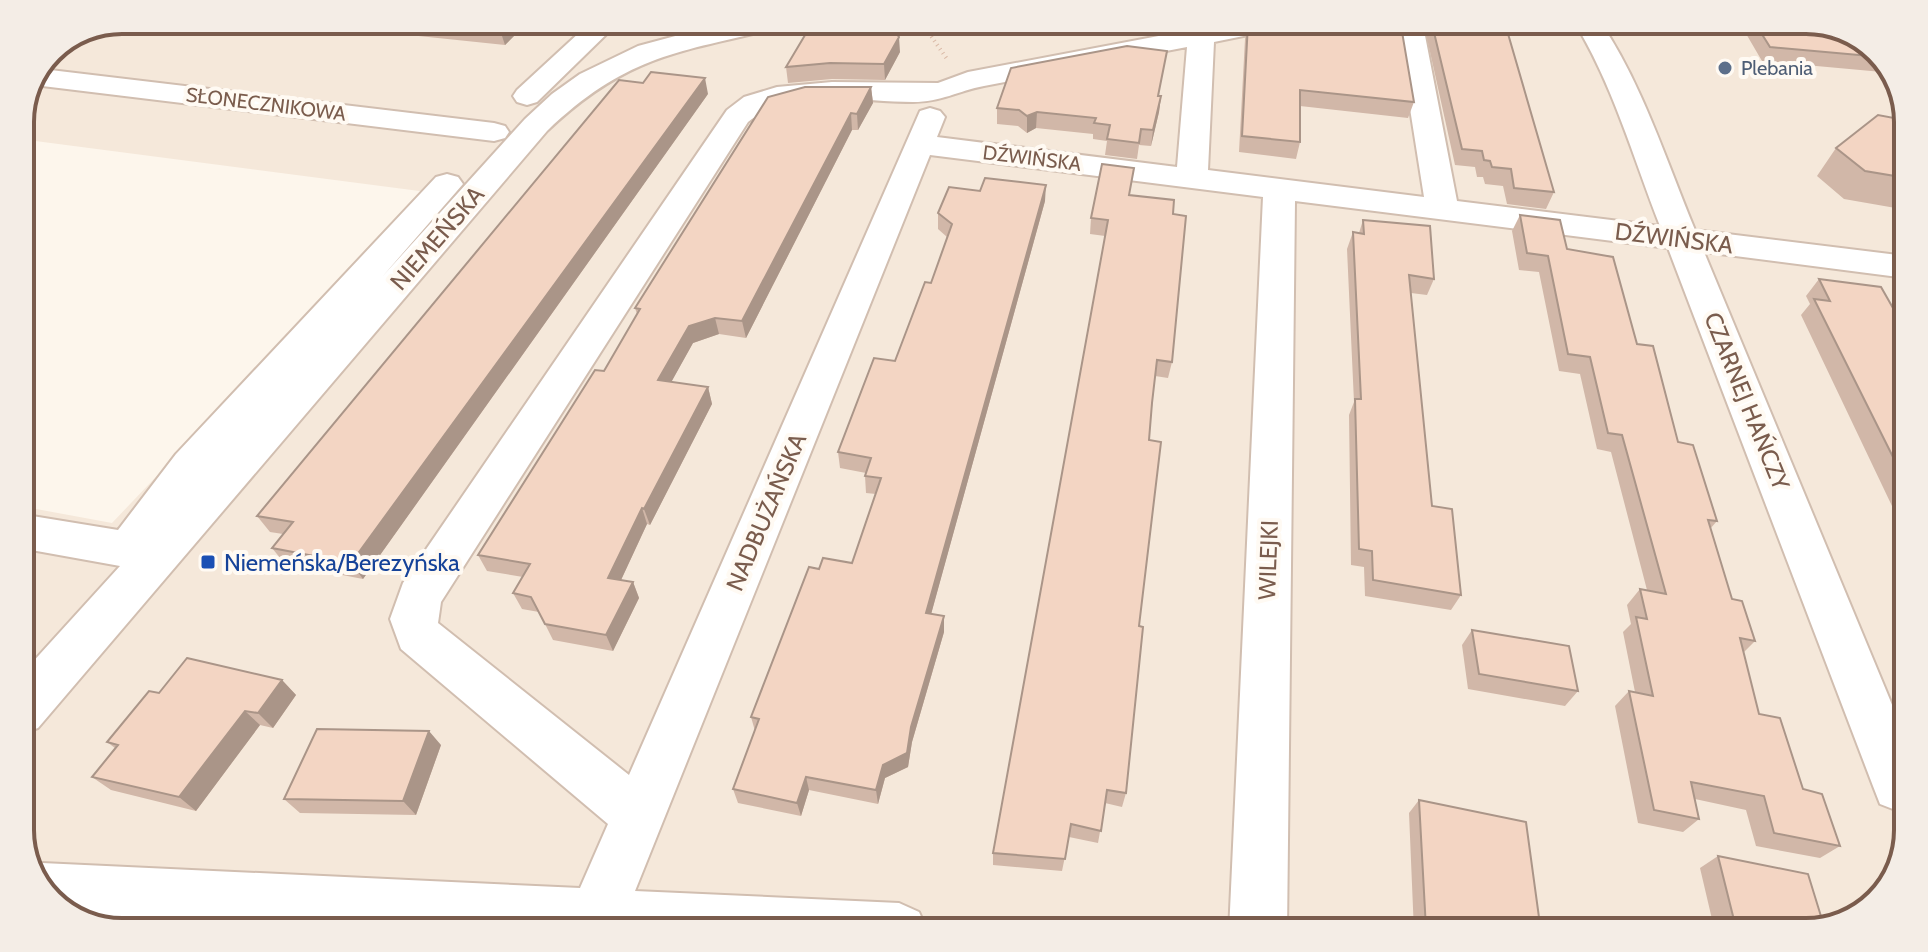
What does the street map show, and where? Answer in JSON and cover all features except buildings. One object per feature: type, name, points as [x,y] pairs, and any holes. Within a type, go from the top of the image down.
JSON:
[{"type":"street","name":"NIEMEŃSKA","points":[[144,552],[191,465],[521,101],[593,34]]},
{"type":"street","name":"NIEMEŃSKA","points":[[34,694],[144,552],[564,97],[601,72],[646,50],[701,34]]},
{"type":"street","points":[[639,816],[418,635],[413,619],[419,597],[742,110],[770,98],[810,92],[951,88],[1211,34]]},
{"type":"street","points":[[1411,34],[1442,209]]},
{"type":"street","name":"CZARNEJ HAŃCZY","points":[[1595,34],[1618,79],[1894,773]]},
{"type":"street","points":[[1192,178],[1201,36]]},
{"type":"street","name":"SŁONECZNIKOWA","points":[[46,78],[494,132]]},
{"type":"street","name":"NADBUŻAŃSKA","points":[[596,918],[919,144],[951,88]]},
{"type":"street","name":"DŹWIŃSKA","points":[[919,144],[1894,266]]},
{"type":"street","name":"WILEJKI","points":[[1258,918],[1279,189]]},
{"type":"street","points":[[34,533],[144,552]]},
{"type":"street","points":[[62,894],[210,915],[338,918]]},
{"type":"path","points":[[926,34],[951,88]]},
{"type":"shaded area","points":[[122,34],[1806,34],[1845,43],[1864,56],[1879,73],[1889,94],[1894,117],[1894,830],[1885,869],[1872,888],[1855,903],[1828,915],[1806,918],[122,918],[83,909],[64,896],[49,879],[39,858],[34,835],[34,509],[112,523],[427,192],[34,141],[36,105],[49,73],[73,49],[105,36]]},
{"type":"place","name":"Plebania","points":[[1725,68]]},
{"type":"place","name":"Niemeńska/Berezyńska","points":[[208,562]]}]
